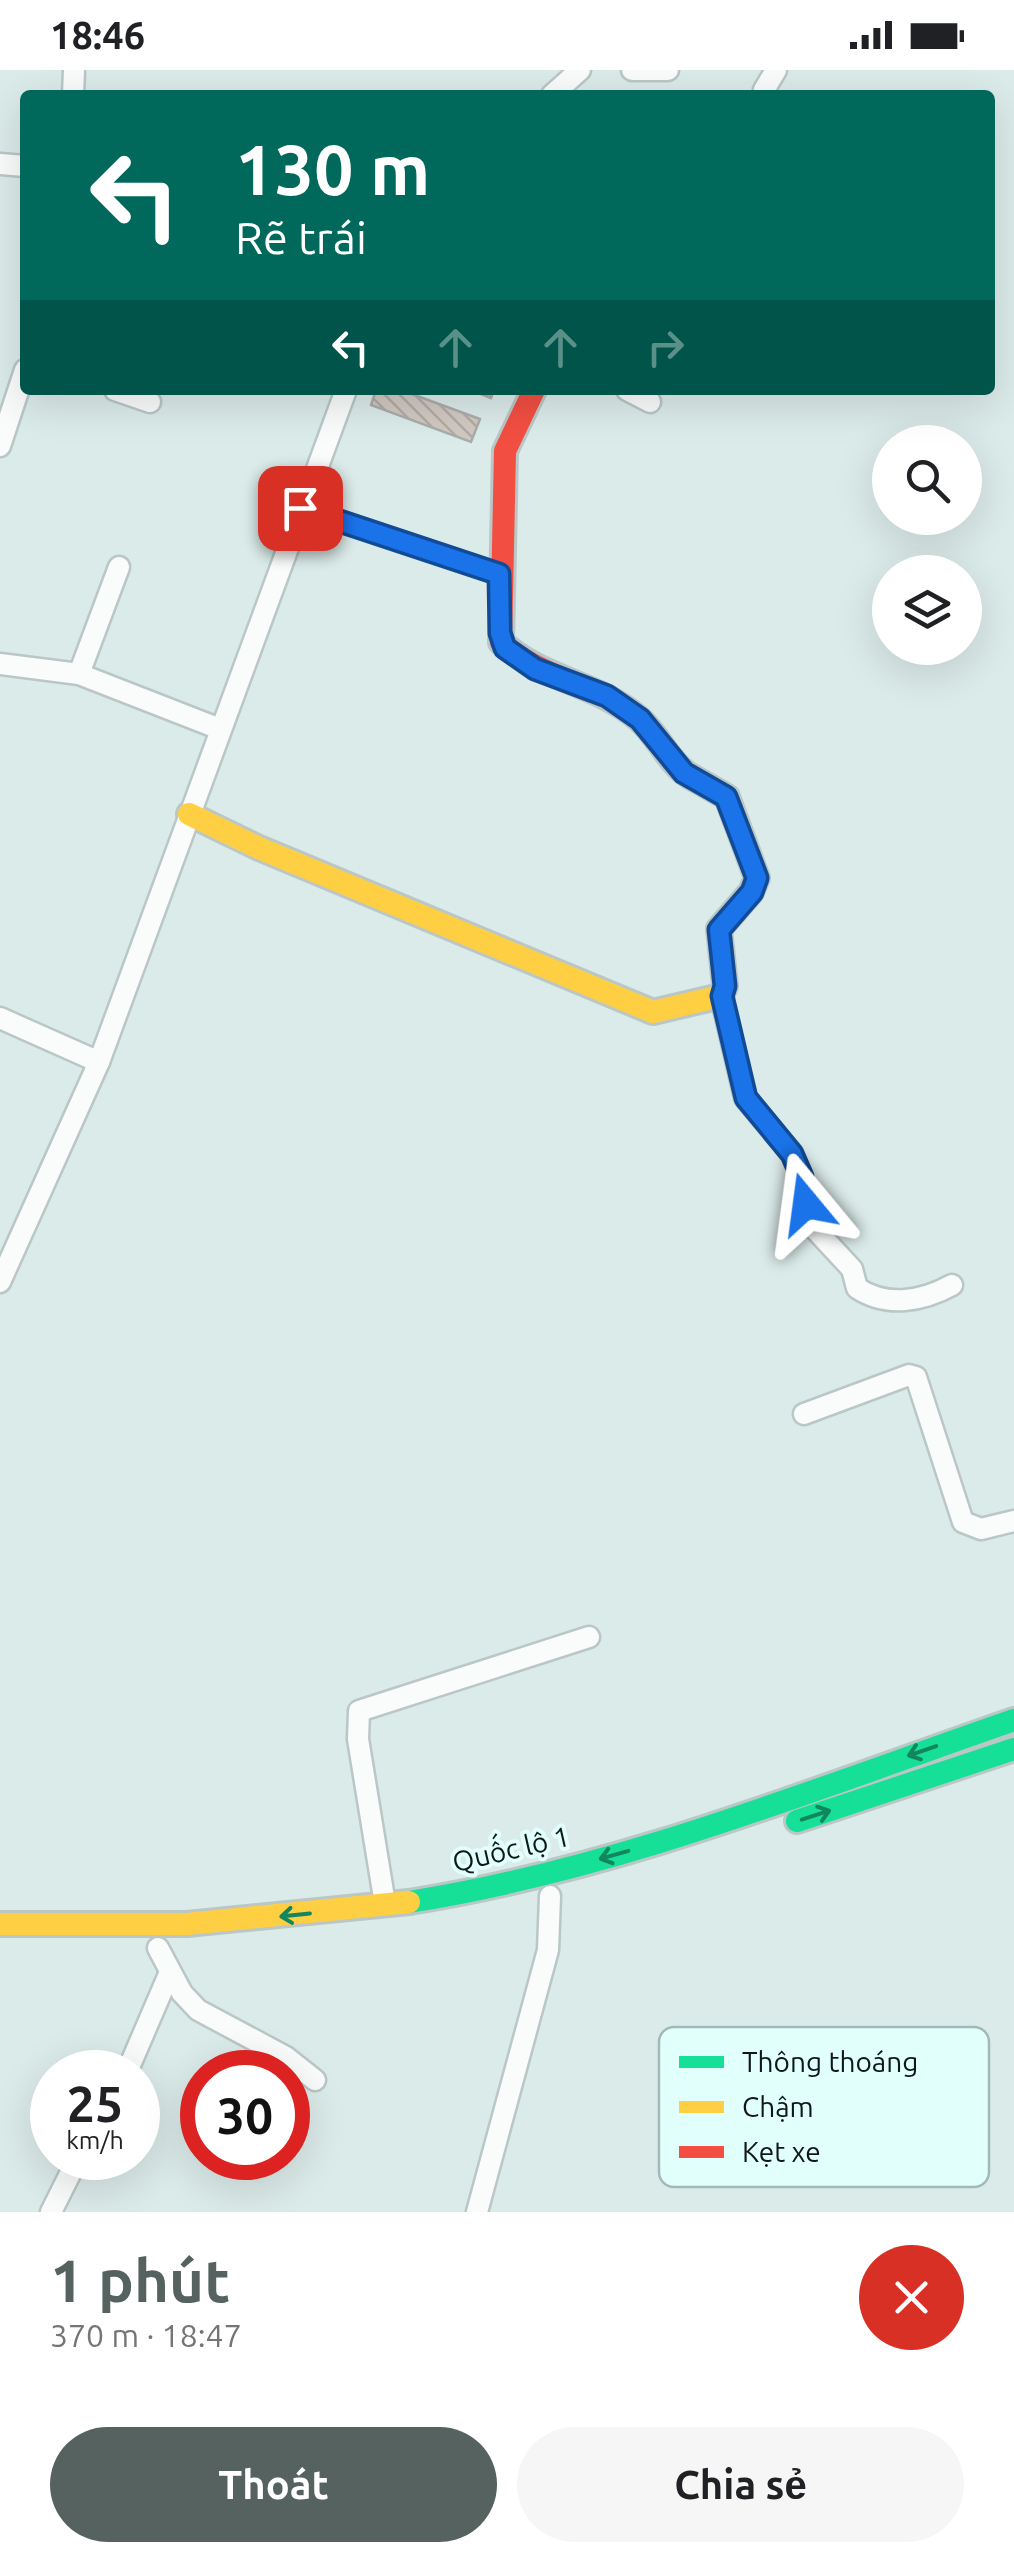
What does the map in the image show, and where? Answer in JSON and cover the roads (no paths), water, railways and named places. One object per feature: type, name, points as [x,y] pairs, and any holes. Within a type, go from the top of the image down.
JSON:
[{"type":"main road","points":[[189,814],[653,1012],[722,996],[725,986],[719,930],[752,892],[757,878],[730,804],[722,794],[684,773],[640,719],[607,696],[535,669],[505,648],[500,633],[505,452],[532,395]]},
{"type":"main road","name":"Quốc lộ 1","points":[[0,1924],[156,1926],[385,1904],[496,1886],[626,1852],[1014,1720]]},
{"type":"main road","name":"Quốc lộ 1","points":[[518,1905],[676,1860],[1014,1749]]},
{"type":"main road","name":"Quốc lộ 1","points":[[381,1929],[485,1912]]},
{"type":"main road","points":[[99,1948],[226,1944]]},
{"type":"street","points":[[558,90],[580,70]]},
{"type":"street","points":[[632,70],[668,70]]},
{"type":"street","points":[[0,446],[20,385]]},
{"type":"street","points":[[130,395],[150,402]]},
{"type":"street","points":[[0,1282],[99,1062],[344,395]]},
{"type":"street","points":[[637,395],[650,402]]},
{"type":"street","points":[[300,508],[499,574]]},
{"type":"street","points":[[79,674],[119,567]]},
{"type":"street","points":[[0,664],[79,674],[220,729]]},
{"type":"street","points":[[722,996],[746,1098],[792,1154],[802,1177],[812,1227],[852,1269],[857,1288],[884,1298],[924,1300],[952,1285]]},
{"type":"street","points":[[0,1018],[99,1062]]},
{"type":"street","points":[[804,1414],[896,1379],[916,1377],[963,1522],[981,1529],[1014,1521]]},
{"type":"street","points":[[385,1904],[358,1738],[359,1711],[588,1637]]},
{"type":"street","points":[[477,2212],[548,1950],[550,1896]]},
{"type":"street","points":[[158,1948],[198,2010],[286,2056],[315,2080]]},
{"type":"street","points":[[136,2050],[170,1972]]},
{"type":"street","points":[[52,2212],[67,2180]]}]
